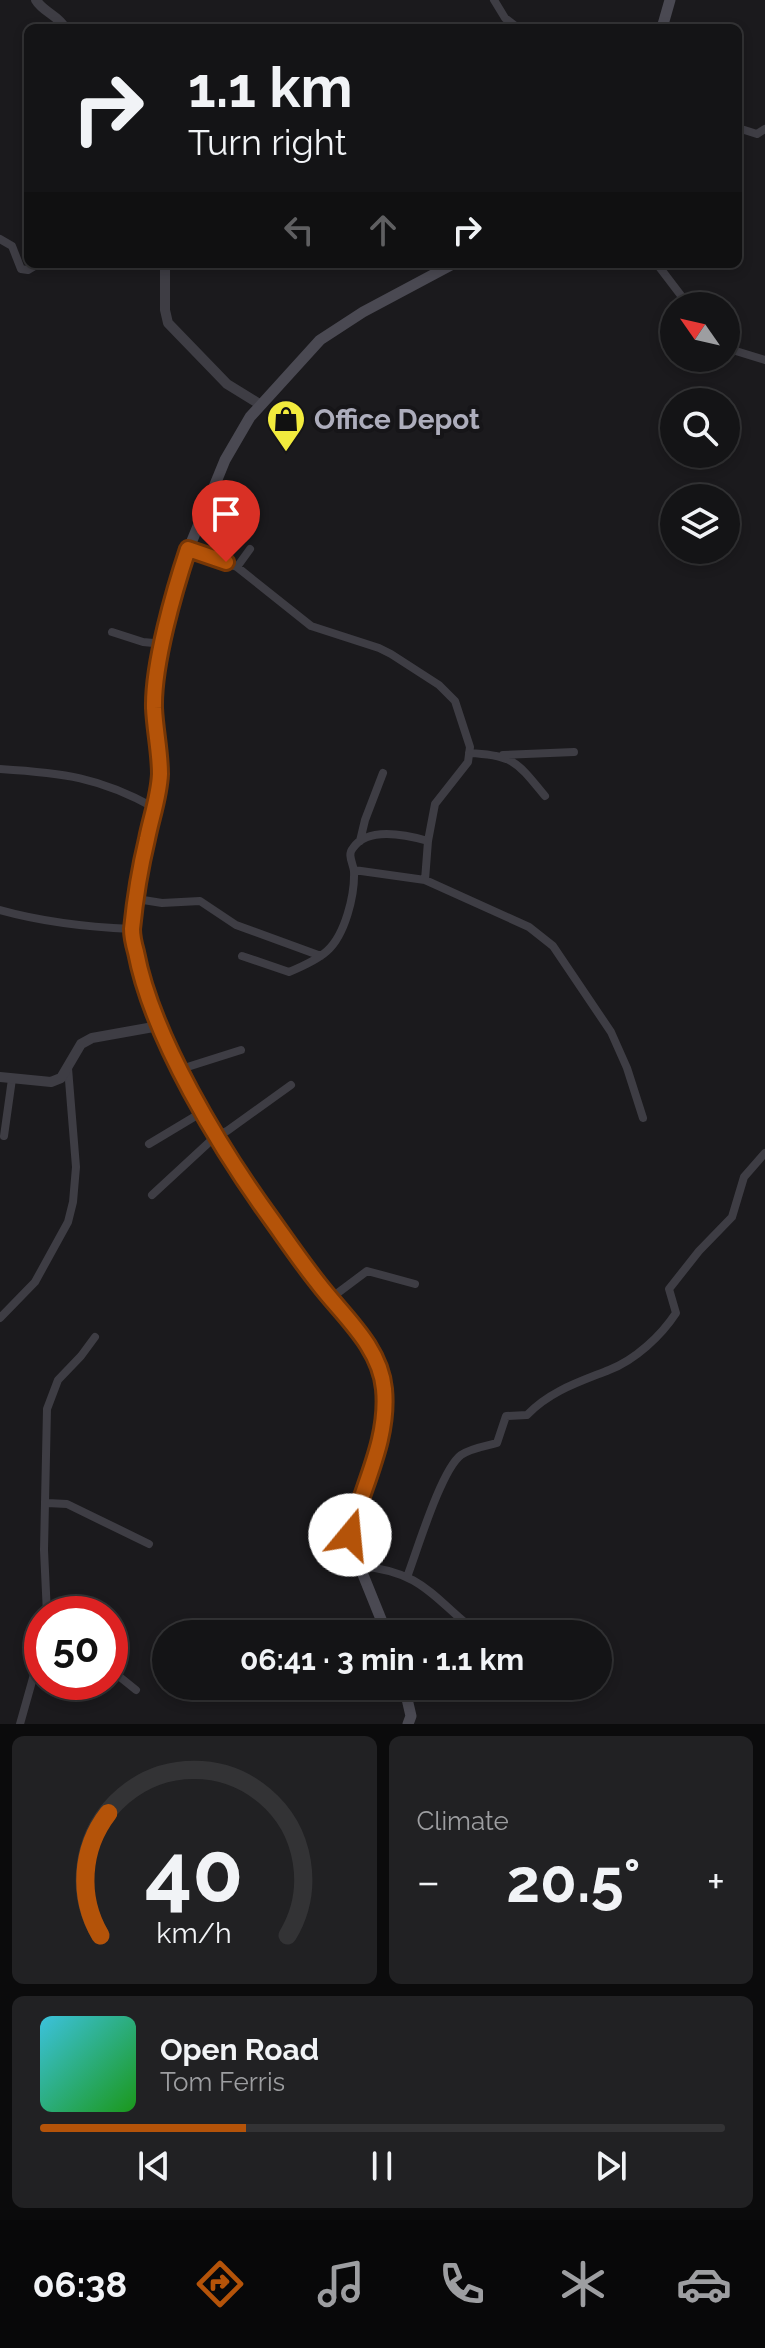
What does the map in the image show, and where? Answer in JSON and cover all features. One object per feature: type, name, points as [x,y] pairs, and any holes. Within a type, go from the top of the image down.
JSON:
[{"type":"main road","points":[[663,24],[670,0]]},
{"type":"main road","points":[[381,1620],[350,1535],[384,1422],[384,1389],[379,1363],[269,1215],[217,1135],[159,1026],[138,966],[132,929],[160,774],[154,707],[156,676],[188,549],[225,460],[261,405],[320,340],[363,312],[446,268]]},
{"type":"main road","points":[[407,1700],[411,1716],[408,1724]]},
{"type":"street","points":[[36,0],[40,7],[55,15],[62,24]]},
{"type":"street","points":[[494,0],[505,18],[513,24]]},
{"type":"street","points":[[742,129],[757,134],[765,129]]},
{"type":"street","points":[[0,239],[12,246],[21,269],[31,268]]},
{"type":"street","points":[[165,268],[168,323],[227,384],[261,405]]},
{"type":"street","points":[[660,268],[678,292]]},
{"type":"street","points":[[740,352],[765,360]]},
{"type":"street","points":[[188,549],[237,567],[311,626],[379,648],[439,685],[455,701],[465,728],[468,762],[435,804],[425,880]]},
{"type":"street","points":[[237,567],[250,549]]},
{"type":"street","points":[[112,632],[143,642],[164,644]]},
{"type":"street","points":[[469,753],[502,756],[574,752]]},
{"type":"street","points":[[502,756],[521,767],[545,796]]},
{"type":"street","points":[[0,769],[72,775],[97,781],[155,808]]},
{"type":"street","points":[[360,841],[383,773]]},
{"type":"street","points":[[242,956],[289,972],[321,956],[334,944],[344,920],[354,870],[350,855],[353,846],[366,837],[400,833],[428,841]]},
{"type":"street","points":[[354,870],[425,880],[529,927],[553,946],[611,1032],[627,1068],[643,1118]]},
{"type":"street","points":[[137,899],[162,903],[200,901],[236,925],[321,956]]},
{"type":"street","points":[[0,910],[28,918],[132,929]]},
{"type":"street","points":[[4,1136],[6,1078],[51,1082],[61,1078],[81,1044],[92,1038],[159,1026]]},
{"type":"street","points":[[181,1069],[241,1050]]},
{"type":"street","points":[[0,1318],[35,1282],[68,1222],[76,1167],[68,1068]]},
{"type":"street","points":[[152,1195],[217,1135],[291,1085]]},
{"type":"street","points":[[149,1144],[204,1111]]},
{"type":"street","points":[[407,1577],[431,1509],[454,1463],[469,1451],[497,1443],[506,1416],[527,1415],[543,1399],[592,1375],[612,1369],[652,1341],[676,1313],[669,1289],[699,1251],[732,1217],[744,1177],[765,1153]]},
{"type":"street","points":[[331,1298],[367,1271],[415,1284]]},
{"type":"street","points":[[46,1596],[47,1409],[58,1380],[95,1337]]},
{"type":"street","points":[[47,1503],[67,1504],[149,1544]]},
{"type":"street","points":[[360,1566],[390,1570],[407,1577],[436,1594],[464,1620]]},
{"type":"street","points":[[128,1684],[136,1690]]},
{"type":"street","points":[[20,1724],[27,1700]]},
{"type":"place","name":"Office Depot","points":[[286,453]]},
{"type":"route","points":[[226,562],[188,549],[173,601],[156,676],[154,707],[160,774],[141,867],[132,934],[138,966],[159,1026],[217,1135],[269,1215],[379,1363],[384,1389],[384,1422],[350,1535]]}]
